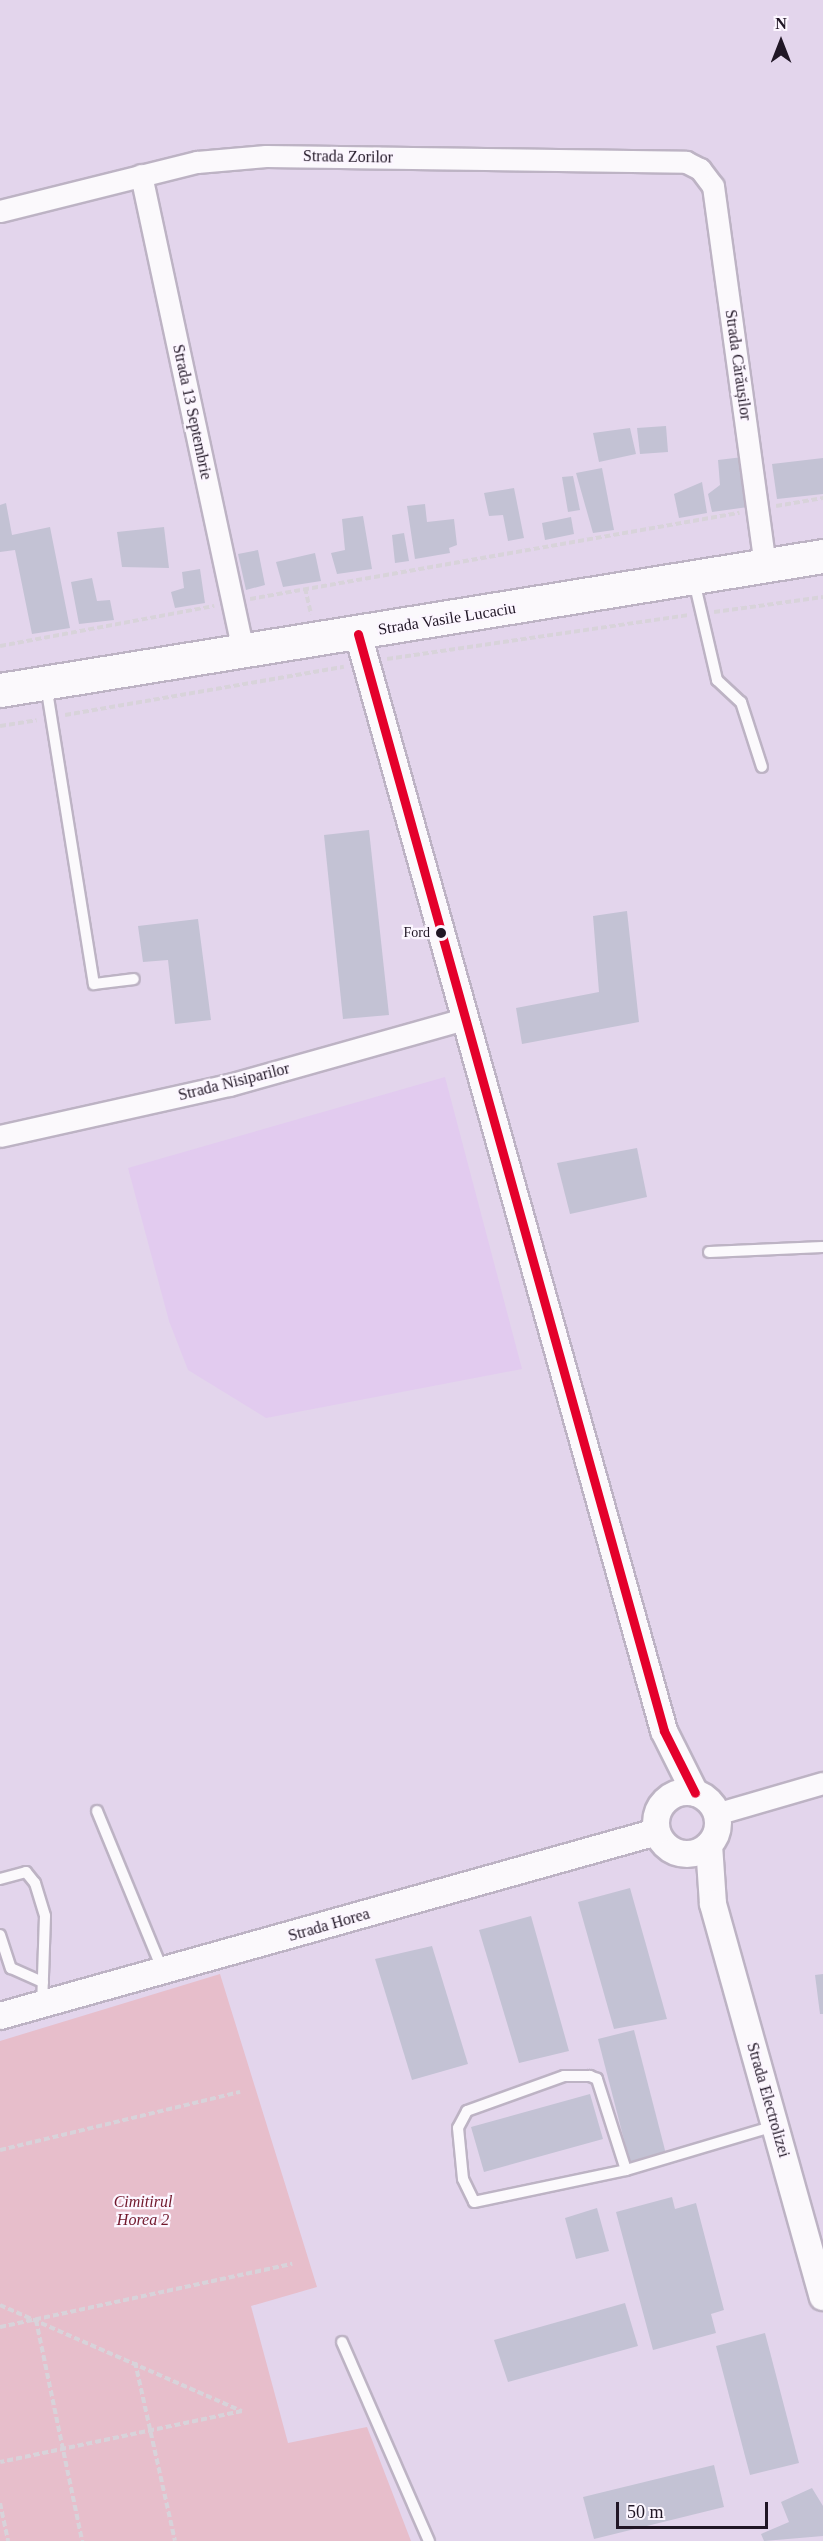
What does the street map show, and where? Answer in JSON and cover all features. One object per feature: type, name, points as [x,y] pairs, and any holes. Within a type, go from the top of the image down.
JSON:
[{"type":"main road","name":"Strada Vasile Lucaciu","points":[[0,690],[243,649],[357,634],[823,556]]},
{"type":"street","name":"Strada Zorilor","points":[[0,211],[141,175],[266,156],[656,159],[700,169]]},
{"type":"street","name":"Strada Cărăușilor","points":[[700,169],[713,186],[765,564]]},
{"type":"street","name":"Strada 13 Septembrie","points":[[141,175],[243,649]]},
{"type":"street","points":[[357,634],[664,1731],[695,1793],[716,1814],[717,1831],[709,1845],[680,1854],[665,1846],[657,1832],[657,1814],[666,1800],[664,1731]]},
{"type":"street","name":"Strada Nisiparilor","points":[[0,1136],[229,1085],[466,1018]]},
{"type":"street","points":[[716,1814],[823,1783]]},
{"type":"street","points":[[666,1800],[695,1793]]},
{"type":"street","name":"Strada Horea","points":[[0,2016],[42,1994],[164,1972],[657,1832]]},
{"type":"street","name":"Strada Electrolizei","points":[[709,1845],[712,1904],[823,2297]]},
{"type":"street","name":"Strada Electrolizei","points":[[680,1854],[712,1904]]},
{"type":"lane","points":[[693,577],[717,680],[741,702],[762,767]]},
{"type":"lane","points":[[45,682],[94,984],[134,979]]},
{"type":"lane","points":[[709,1252],[823,1247]]},
{"type":"lane","points":[[97,1811],[164,1972]]},
{"type":"lane","points":[[0,1879],[26,1872],[35,1883],[45,1916],[42,1994]]},
{"type":"lane","points":[[0,1935],[11,1968],[42,1994]]},
{"type":"lane","points":[[626,2170],[597,2079],[590,2076],[564,2076],[467,2111],[458,2128],[463,2179],[474,2202],[626,2170],[775,2126]]},
{"type":"lane","points":[[342,2342],[429,2541]]},
{"type":"path","points":[[0,646],[306,588],[823,498]]},
{"type":"path","points":[[306,588],[311,615]]},
{"type":"path","points":[[395,657],[823,597]]},
{"type":"path","points":[[0,726],[347,667]]},
{"type":"path","points":[[0,2150],[240,2092]]},
{"type":"path","points":[[0,2327],[292,2264]]},
{"type":"path","points":[[0,2305],[135,2361],[242,2411],[0,2462]]},
{"type":"path","points":[[36,2319],[82,2541]]},
{"type":"path","points":[[135,2361],[175,2541]]},
{"type":"path","points":[[0,2503],[8,2541]]},
{"type":"shaded area","points":[[445,1077],[522,1369],[266,1418],[188,1370],[169,1321],[128,1168]]},
{"type":"green space","name":"Cimitirul Horea 2","points":[[220,1974],[317,2287],[251,2306],[288,2443],[367,2427],[411,2541],[0,2541],[0,2041]]},
{"type":"building","points":[[666,426],[668,452],[640,454],[637,428]]},
{"type":"building","points":[[630,428],[636,454],[599,462],[593,433]]},
{"type":"building","points":[[743,457],[748,507],[712,512],[708,494],[720,485],[718,460]]},
{"type":"building","points":[[823,458],[823,494],[777,499],[772,464]]},
{"type":"building","points":[[602,468],[614,530],[593,533],[576,473]]},
{"type":"building","points":[[573,476],[580,510],[568,512],[562,477]]},
{"type":"building","points":[[702,482],[707,513],[679,518],[674,494]]},
{"type":"building","points":[[514,488],[524,538],[508,541],[503,515],[489,516],[484,493]]},
{"type":"building","points":[[6,503],[12,535],[50,527],[70,628],[32,634],[15,550],[0,552],[0,505]]},
{"type":"building","points":[[425,504],[427,522],[454,519],[457,545],[449,548],[450,553],[415,559],[407,506]]},
{"type":"building","points":[[363,516],[372,569],[337,574],[331,553],[345,550],[342,519]]},
{"type":"building","points":[[571,517],[574,534],[545,540],[542,523]]},
{"type":"building","points":[[164,527],[169,568],[122,567],[117,532]]},
{"type":"building","points":[[404,533],[409,561],[395,563],[392,535]]},
{"type":"building","points":[[258,550],[265,585],[246,590],[238,554]]},
{"type":"building","points":[[315,553],[321,581],[283,587],[276,562]]},
{"type":"building","points":[[200,569],[205,603],[175,608],[171,592],[184,588],[182,572]]},
{"type":"building","points":[[92,578],[97,601],[110,600],[114,620],[79,624],[71,582]]},
{"type":"building","points":[[369,830],[389,1015],[343,1019],[324,835]]},
{"type":"building","points":[[627,911],[639,1022],[522,1044],[516,1008],[599,992],[593,916]]},
{"type":"building","points":[[198,919],[211,1020],[175,1024],[168,960],[143,962],[138,926]]},
{"type":"building","points":[[637,1148],[647,1197],[570,1214],[557,1163]]},
{"type":"building","points":[[630,1888],[667,2019],[614,2029],[578,1902]]},
{"type":"building","points":[[531,1916],[569,2051],[519,2063],[479,1930]]},
{"type":"building","points":[[432,1946],[468,2064],[412,2080],[375,1959]]},
{"type":"building","points":[[823,1974],[823,2014],[820,2014],[815,1975]]},
{"type":"building","points":[[634,2030],[666,2154],[630,2163],[598,2039]]},
{"type":"building","points":[[590,2094],[603,2139],[484,2172],[471,2127]]},
{"type":"building","points":[[672,2197],[675,2209],[696,2203],[724,2310],[711,2314],[716,2333],[653,2350],[616,2212]]},
{"type":"building","points":[[597,2208],[609,2251],[576,2259],[565,2218]]},
{"type":"building","points":[[625,2303],[638,2346],[508,2382],[494,2340]]},
{"type":"building","points":[[765,2333],[799,2463],[750,2475],[716,2346]]},
{"type":"building","points":[[714,2465],[724,2507],[594,2539],[583,2497]]},
{"type":"building","points":[[812,2488],[823,2506],[823,2536],[764,2541],[761,2534],[789,2522],[781,2502]]},
{"type":"transit line","points":[[358,634],[664,1731],[695,1793]]},
{"type":"place","name":"Ford","points":[[441,933]]}]
